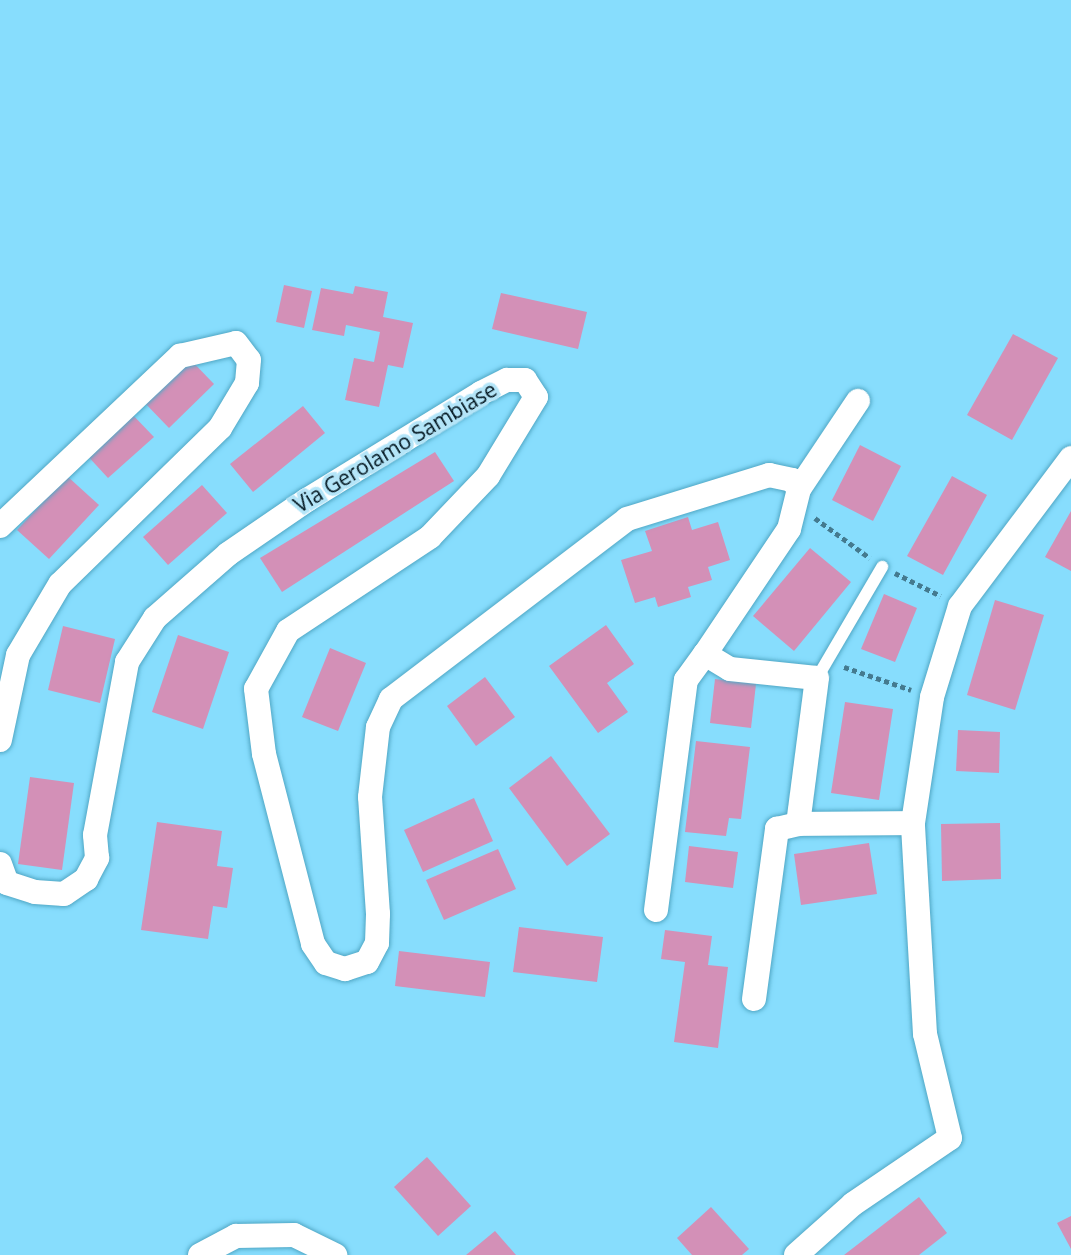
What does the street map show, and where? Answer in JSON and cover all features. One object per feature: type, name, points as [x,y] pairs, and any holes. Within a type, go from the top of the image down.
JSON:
[{"type":"street","points":[[0,526],[180,356],[236,343],[249,360],[247,383],[219,428],[61,584],[18,655],[0,740]]},
{"type":"street","name":"Via Gerolamo Sambiase","points":[[0,864],[7,883],[35,892],[64,894],[86,880],[97,858],[95,835],[127,662],[155,618],[228,554],[307,500],[481,393],[507,380],[525,380],[536,397],[488,476],[430,537],[288,631],[256,689],[264,754],[313,944],[326,963],[345,969],[367,962],[377,943],[378,914],[370,797],[378,727],[391,698],[627,519],[769,475],[792,480],[799,489]]},
{"type":"street","points":[[656,910],[686,680],[789,529],[799,489],[858,401]]},
{"type":"street","points":[[796,1255],[853,1204],[950,1138],[925,1034],[913,823],[932,697],[960,606],[1071,458]]},
{"type":"street","points":[[705,654],[730,668],[823,670],[798,824]]},
{"type":"street","points":[[754,999],[777,829],[798,824],[913,823]]},
{"type":"street","points":[[200,1255],[236,1236],[295,1235],[335,1255]]},
{"type":"lane","points":[[823,670],[882,567]]},
{"type":"path","points":[[823,670],[932,697]]},
{"type":"building","points":[[284,285],[312,291],[304,328],[276,322]]},
{"type":"building","points":[[355,286],[388,292],[383,317],[413,323],[403,368],[388,365],[379,407],[345,400],[354,358],[374,362],[380,332],[346,325],[344,336],[312,330],[321,288],[353,294]]},
{"type":"building","points":[[501,293],[587,312],[578,349],[492,329]]},
{"type":"building","points":[[1013,334],[1058,358],[1012,440],[967,415]]},
{"type":"building","points":[[186,355],[214,384],[169,428],[141,399]]},
{"type":"building","points":[[303,406],[325,433],[253,492],[230,464]]},
{"type":"building","points":[[129,411],[154,437],[108,478],[84,452]]},
{"type":"building","points":[[860,445],[901,466],[873,521],[832,500]]},
{"type":"building","points":[[435,452],[454,481],[282,592],[260,558]]},
{"type":"building","points":[[67,476],[99,505],[49,559],[17,530]]},
{"type":"building","points":[[952,476],[987,495],[943,575],[907,556]]},
{"type":"building","points":[[202,485],[227,513],[168,565],[143,537]]},
{"type":"building","points":[[1071,511],[1071,571],[1045,557]]},
{"type":"building","points":[[688,517],[692,530],[718,522],[730,560],[708,567],[712,580],[688,587],[691,597],[658,607],[655,597],[635,603],[621,560],[652,551],[645,531]]},
{"type":"building","points":[[810,548],[851,582],[794,651],[753,616]]},
{"type":"building","points":[[884,594],[917,608],[895,662],[861,649]]},
{"type":"building","points":[[995,600],[1044,615],[1015,710],[967,695]]},
{"type":"building","points":[[606,625],[634,664],[607,683],[628,712],[598,733],[549,666]]},
{"type":"building","points":[[63,626],[115,639],[100,703],[48,690]]},
{"type":"building","points":[[178,635],[229,652],[203,729],[152,712]]},
{"type":"building","points":[[330,648],[366,663],[338,731],[302,717]]},
{"type":"building","points":[[485,677],[515,717],[476,746],[447,706]]},
{"type":"building","points":[[715,679],[756,684],[751,728],[710,723]]},
{"type":"building","points":[[845,702],[893,709],[879,800],[831,793]]},
{"type":"building","points":[[958,730],[1000,732],[999,773],[956,771]]},
{"type":"building","points":[[696,741],[750,747],[741,819],[729,818],[726,836],[685,832]]},
{"type":"building","points":[[551,756],[610,834],[567,866],[509,788]]},
{"type":"building","points":[[30,777],[74,783],[62,870],[18,864]]},
{"type":"building","points":[[474,798],[493,841],[423,872],[404,830]]},
{"type":"building","points":[[157,822],[222,831],[217,866],[233,868],[227,908],[213,906],[208,939],[141,930]]},
{"type":"building","points":[[1000,823],[1001,879],[942,881],[941,824]]},
{"type":"building","points":[[869,843],[877,894],[801,905],[794,854]]},
{"type":"building","points":[[689,846],[738,852],[733,888],[685,882]]},
{"type":"building","points":[[498,849],[516,889],[444,920],[426,880]]},
{"type":"building","points":[[519,927],[603,937],[597,982],[513,972]]},
{"type":"building","points":[[665,930],[712,936],[708,965],[728,967],[718,1048],[674,1042],[685,962],[661,959]]},
{"type":"building","points":[[399,951],[490,962],[485,997],[395,986]]},
{"type":"building","points":[[427,1157],[471,1206],[438,1236],[394,1187]]},
{"type":"building","points":[[919,1197],[947,1233],[919,1255],[844,1255]]},
{"type":"building","points":[[711,1207],[749,1249],[742,1255],[692,1255],[677,1238]]},
{"type":"building","points":[[1071,1216],[1071,1249],[1057,1223]]},
{"type":"building","points":[[495,1231],[516,1255],[466,1255]]}]
